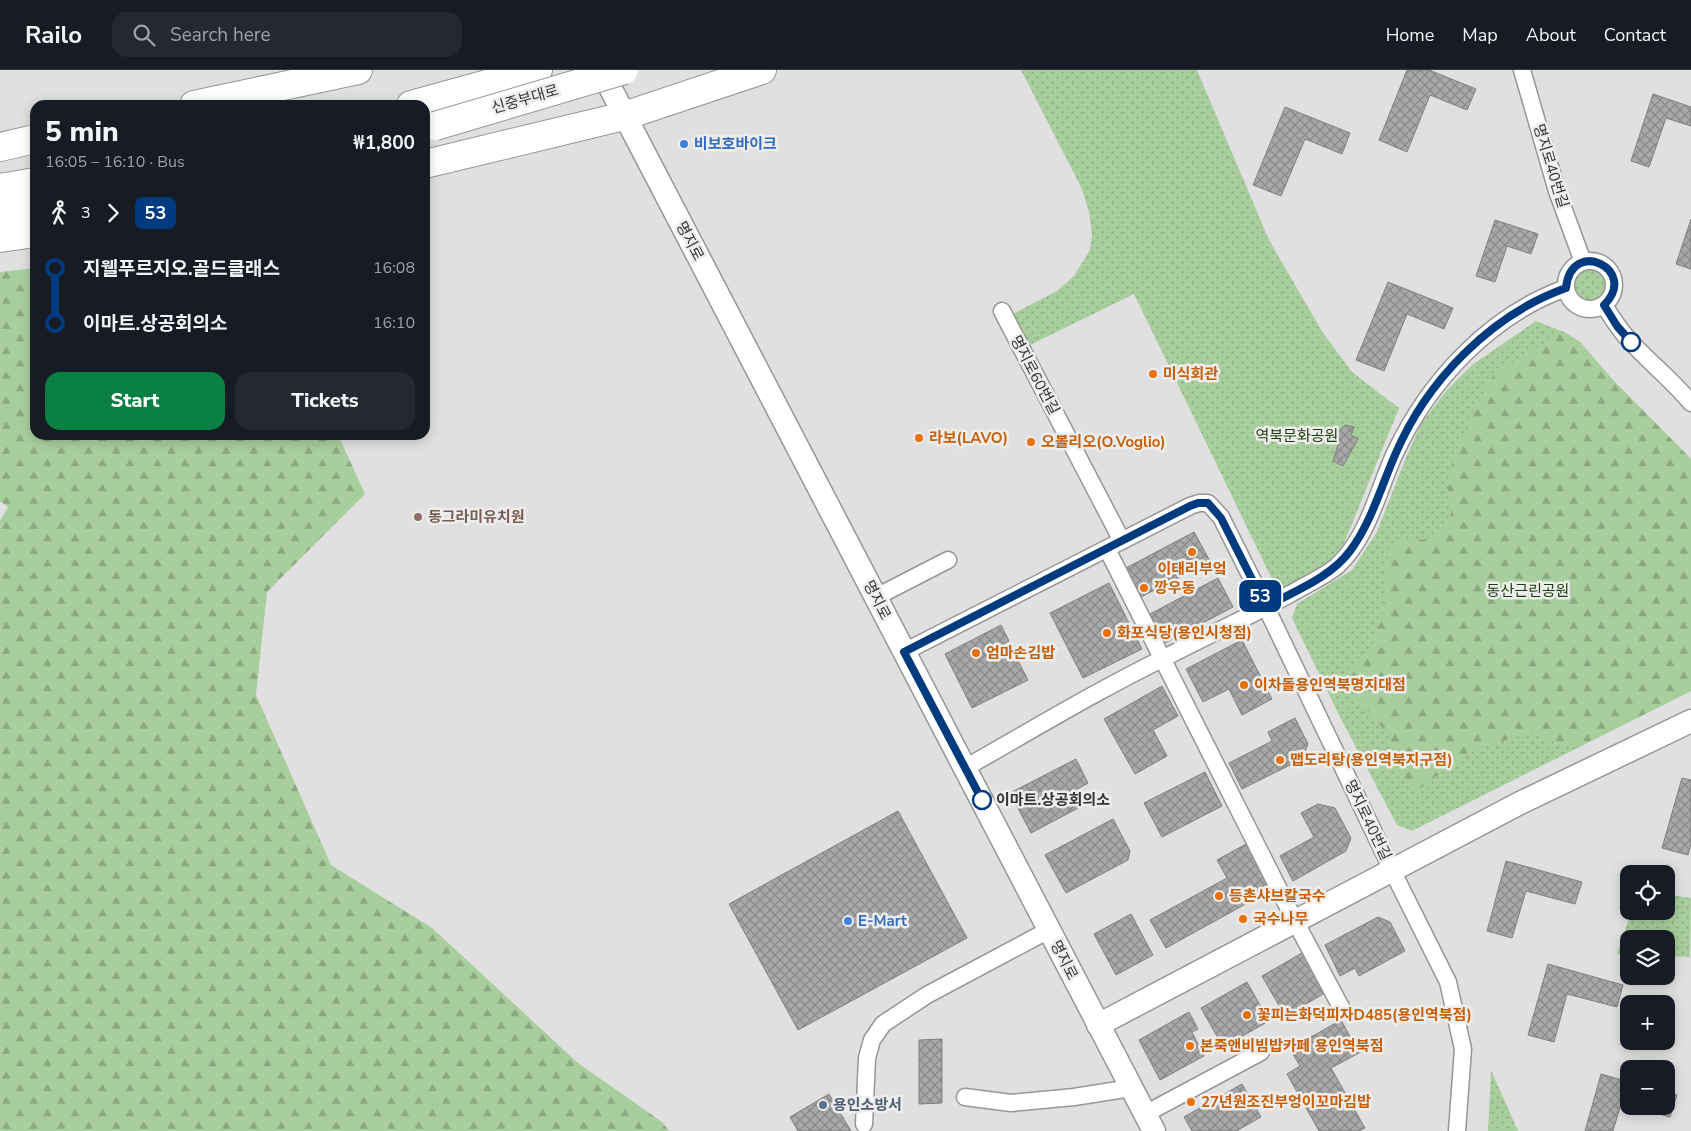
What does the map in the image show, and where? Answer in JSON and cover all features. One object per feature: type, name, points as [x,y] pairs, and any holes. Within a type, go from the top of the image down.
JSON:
[{"type":"highway","points":[[217,100],[358,70]]},
{"type":"highway","name":"신중부대로","points":[[430,113],[538,70]]},
{"type":"highway","name":"신중부대로","points":[[430,114],[624,70]]},
{"type":"highway","points":[[430,163],[624,116],[762,70]]},
{"type":"highway","points":[[0,147],[30,140]]},
{"type":"highway","points":[[0,188],[30,183]]},
{"type":"highway","points":[[0,211],[30,206]]},
{"type":"highway","points":[[0,238],[30,234]]},
{"type":"main road","name":"명지로","points":[[601,70],[1149,1123]]},
{"type":"main road","name":"명지로40번길","points":[[1098,1025],[1520,803],[1691,721]]},
{"type":"street","name":"명지로40번길","points":[[1522,70],[1557,190],[1583,262]]},
{"type":"street","points":[[1583,262],[1598,262],[1605,266],[1610,271],[1614,285],[1613,293],[1604,305],[1596,309],[1580,307],[1568,296],[1566,288],[1570,272],[1583,262]]},
{"type":"street","points":[[965,768],[1082,701],[1266,607],[1337,566],[1350,551],[1372,510],[1395,454],[1412,421],[1450,368],[1477,342],[1514,313],[1528,304],[1566,288]]},
{"type":"street","points":[[1604,305],[1617,326],[1632,343],[1691,403]]},
{"type":"street","name":"명지로60번길","points":[[1002,312],[1122,541]]},
{"type":"street","name":"명지로40번길","points":[[1122,541],[1198,503],[1208,503],[1221,518],[1448,982],[1463,1049],[1457,1131]]},
{"type":"street","points":[[904,652],[1122,541]]},
{"type":"street","points":[[1107,549],[1295,921],[1342,1009]]},
{"type":"street","points":[[876,597],[948,560]]},
{"type":"street","points":[[864,1124],[867,1058],[872,1040],[883,1024],[927,995],[1049,930]]},
{"type":"street","points":[[1149,1123],[1262,1052]]},
{"type":"street","points":[[965,1097],[1011,1103],[1074,1097],[1131,1088]]},
{"type":"green space","name":"역북문화공원","points":[[1021,70],[1197,70],[1269,240],[1323,333],[1352,372],[1399,408],[1343,546],[1328,564],[1305,578],[1281,588],[1273,581],[1134,294],[1028,346],[1009,316],[1057,291],[1074,276],[1090,250],[1092,234],[1089,212],[1082,189]]},
{"type":"green space","points":[[1590,268],[1602,273],[1607,285],[1602,297],[1590,302],[1578,297],[1573,285],[1578,273]]},
{"type":"green space","points":[[30,269],[30,440],[340,440],[365,494],[267,592],[256,695],[331,865],[432,928],[578,1063],[662,1122],[669,1131],[0,1131],[0,521],[8,507],[0,501],[0,272]]},
{"type":"green space","name":"동산근린공원","points":[[1536,321],[1564,332],[1580,342],[1611,378],[1691,459],[1691,691],[1412,831],[1397,825],[1340,717],[1292,618],[1297,604],[1352,570],[1377,532],[1421,424],[1446,391],[1472,365]]},
{"type":"green space","name":"동산근린공원","points":[[1564,332],[1580,342],[1611,378],[1691,459],[1691,691],[1574,749],[1531,732],[1469,752],[1418,790],[1396,774],[1398,756],[1385,731],[1357,698],[1350,669],[1370,652],[1384,609],[1385,568],[1392,543],[1433,538],[1451,514],[1448,491],[1452,463],[1471,416],[1494,374]]},
{"type":"green space","points":[[1675,896],[1691,898],[1690,957],[1675,956],[1675,930],[1625,930],[1629,920],[1675,920]]},
{"type":"green space","points":[[1491,1070],[1518,1131],[1488,1131]]},
{"type":"building","points":[[1407,70],[1429,70],[1476,89],[1467,110],[1430,95],[1407,152],[1379,140]]},
{"type":"building","points":[[1653,94],[1691,107],[1691,126],[1666,118],[1649,167],[1631,161]]},
{"type":"building","points":[[1285,107],[1350,133],[1342,154],[1305,139],[1281,196],[1253,185]]},
{"type":"building","points":[[1691,219],[1691,269],[1676,264]]},
{"type":"building","points":[[1495,220],[1538,234],[1531,254],[1507,246],[1495,282],[1476,276]]},
{"type":"building","points":[[1388,282],[1453,308],[1444,329],[1407,314],[1384,371],[1356,360]]},
{"type":"building","points":[[1345,425],[1354,427],[1351,435],[1358,439],[1343,466],[1333,461],[1340,439],[1336,435]]},
{"type":"building","points":[[1194,532],[1210,561],[1141,597],[1126,568]]},
{"type":"building","points":[[1218,578],[1233,607],[1165,643],[1150,614]]},
{"type":"building","points":[[1109,583],[1142,649],[1083,678],[1050,613]]},
{"type":"building","points":[[1001,625],[1009,641],[991,651],[996,662],[1014,653],[1028,680],[972,708],[945,654]]},
{"type":"building","points":[[1242,640],[1272,699],[1242,715],[1229,689],[1203,702],[1186,669]]},
{"type":"building","points":[[1162,686],[1178,716],[1153,730],[1167,756],[1135,774],[1104,719]]},
{"type":"building","points":[[1295,718],[1308,744],[1302,759],[1242,789],[1229,763],[1272,741],[1268,732]]},
{"type":"building","points":[[1076,759],[1088,783],[1074,791],[1082,806],[1031,833],[1010,793]]},
{"type":"building","points":[[1205,772],[1222,806],[1162,837],[1144,803]]},
{"type":"building","points":[[1682,778],[1691,780],[1691,844],[1688,855],[1662,848]]},
{"type":"building","points":[[1318,804],[1335,808],[1351,838],[1346,851],[1293,881],[1280,856],[1314,837],[1301,813]]},
{"type":"building","name":"E-Mart","points":[[898,811],[967,938],[798,1030],[729,904]]},
{"type":"building","points":[[1113,819],[1130,851],[1128,860],[1066,893],[1045,855]]},
{"type":"building","points":[[1246,844],[1271,890],[1166,948],[1150,920],[1227,878],[1217,860]]},
{"type":"building","points":[[1506,861],[1582,882],[1575,904],[1526,891],[1512,938],[1487,931]]},
{"type":"building","points":[[1131,914],[1153,955],[1116,975],[1094,934]]},
{"type":"building","points":[[1378,917],[1390,922],[1405,951],[1359,976],[1355,968],[1340,976],[1325,945]]},
{"type":"building","points":[[1302,953],[1325,993],[1285,1016],[1262,976]]},
{"type":"building","points":[[1548,964],[1623,985],[1617,1007],[1567,994],[1554,1042],[1528,1035]]},
{"type":"building","points":[[1247,982],[1269,1021],[1223,1047],[1201,1008]]},
{"type":"building","points":[[1189,1012],[1198,1029],[1192,1032],[1204,1056],[1160,1080],[1139,1040]]},
{"type":"building","points":[[1341,1020],[1359,1053],[1331,1068],[1365,1128],[1359,1131],[1319,1131],[1287,1074],[1300,1066],[1290,1049]]},
{"type":"building","points":[[942,1039],[942,1103],[919,1104],[919,1040]]},
{"type":"building","points":[[1601,1074],[1620,1079],[1620,1107],[1613,1131],[1585,1131]]},
{"type":"building","points":[[1242,1084],[1261,1117],[1238,1131],[1192,1131],[1184,1117]]},
{"type":"building","name":"용인소방서","points":[[829,1094],[851,1131],[798,1131],[790,1117]]},
{"type":"bus line","name":"53","points":[[982,800],[904,652],[1198,503],[1208,503],[1221,518],[1266,607],[1337,566],[1350,551],[1362,532],[1395,454],[1412,421],[1450,368],[1477,342],[1528,304],[1550,293],[1566,288],[1566,279],[1576,266],[1583,262],[1598,262],[1610,271],[1614,285],[1613,293],[1604,305],[1617,326],[1631,342]]},
{"type":"place","name":"비보호바이크","points":[[684,144]]},
{"type":"place","name":"미식회관","points":[[1153,374]]},
{"type":"place","name":"라보(LAVO)","points":[[919,438]]},
{"type":"place","name":"오볼리오(O.Voglio)","points":[[1031,442]]},
{"type":"place","name":"동그라미유치원","points":[[418,517]]},
{"type":"place","name":"이태리부엌","points":[[1192,552]]},
{"type":"place","name":"깡우동","points":[[1144,588]]},
{"type":"place","name":"화포식당(용인시청점)","points":[[1107,633]]},
{"type":"place","name":"엄마손김밥","points":[[976,653]]},
{"type":"place","name":"이차돌용인역북명지대점","points":[[1244,685]]},
{"type":"place","name":"맵도리탕(용인역북지구점)","points":[[1280,760]]},
{"type":"place","name":"이마트.상공회의소","points":[[982,800]]},
{"type":"place","name":"등촌샤브칼국수","points":[[1219,896]]},
{"type":"place","name":"국수나무","points":[[1243,919]]},
{"type":"place","name":"E-Mart","points":[[848,921]]},
{"type":"place","name":"꽃피는화덕피자D485(용인역북점)","points":[[1247,1015]]},
{"type":"place","name":"본죽앤비빔밥카페 용인역북점","points":[[1190,1046]]},
{"type":"place","name":"27년원조진부엉이꼬마김밥","points":[[1191,1102]]},
{"type":"place","name":"용인소방서","points":[[823,1105]]}]
